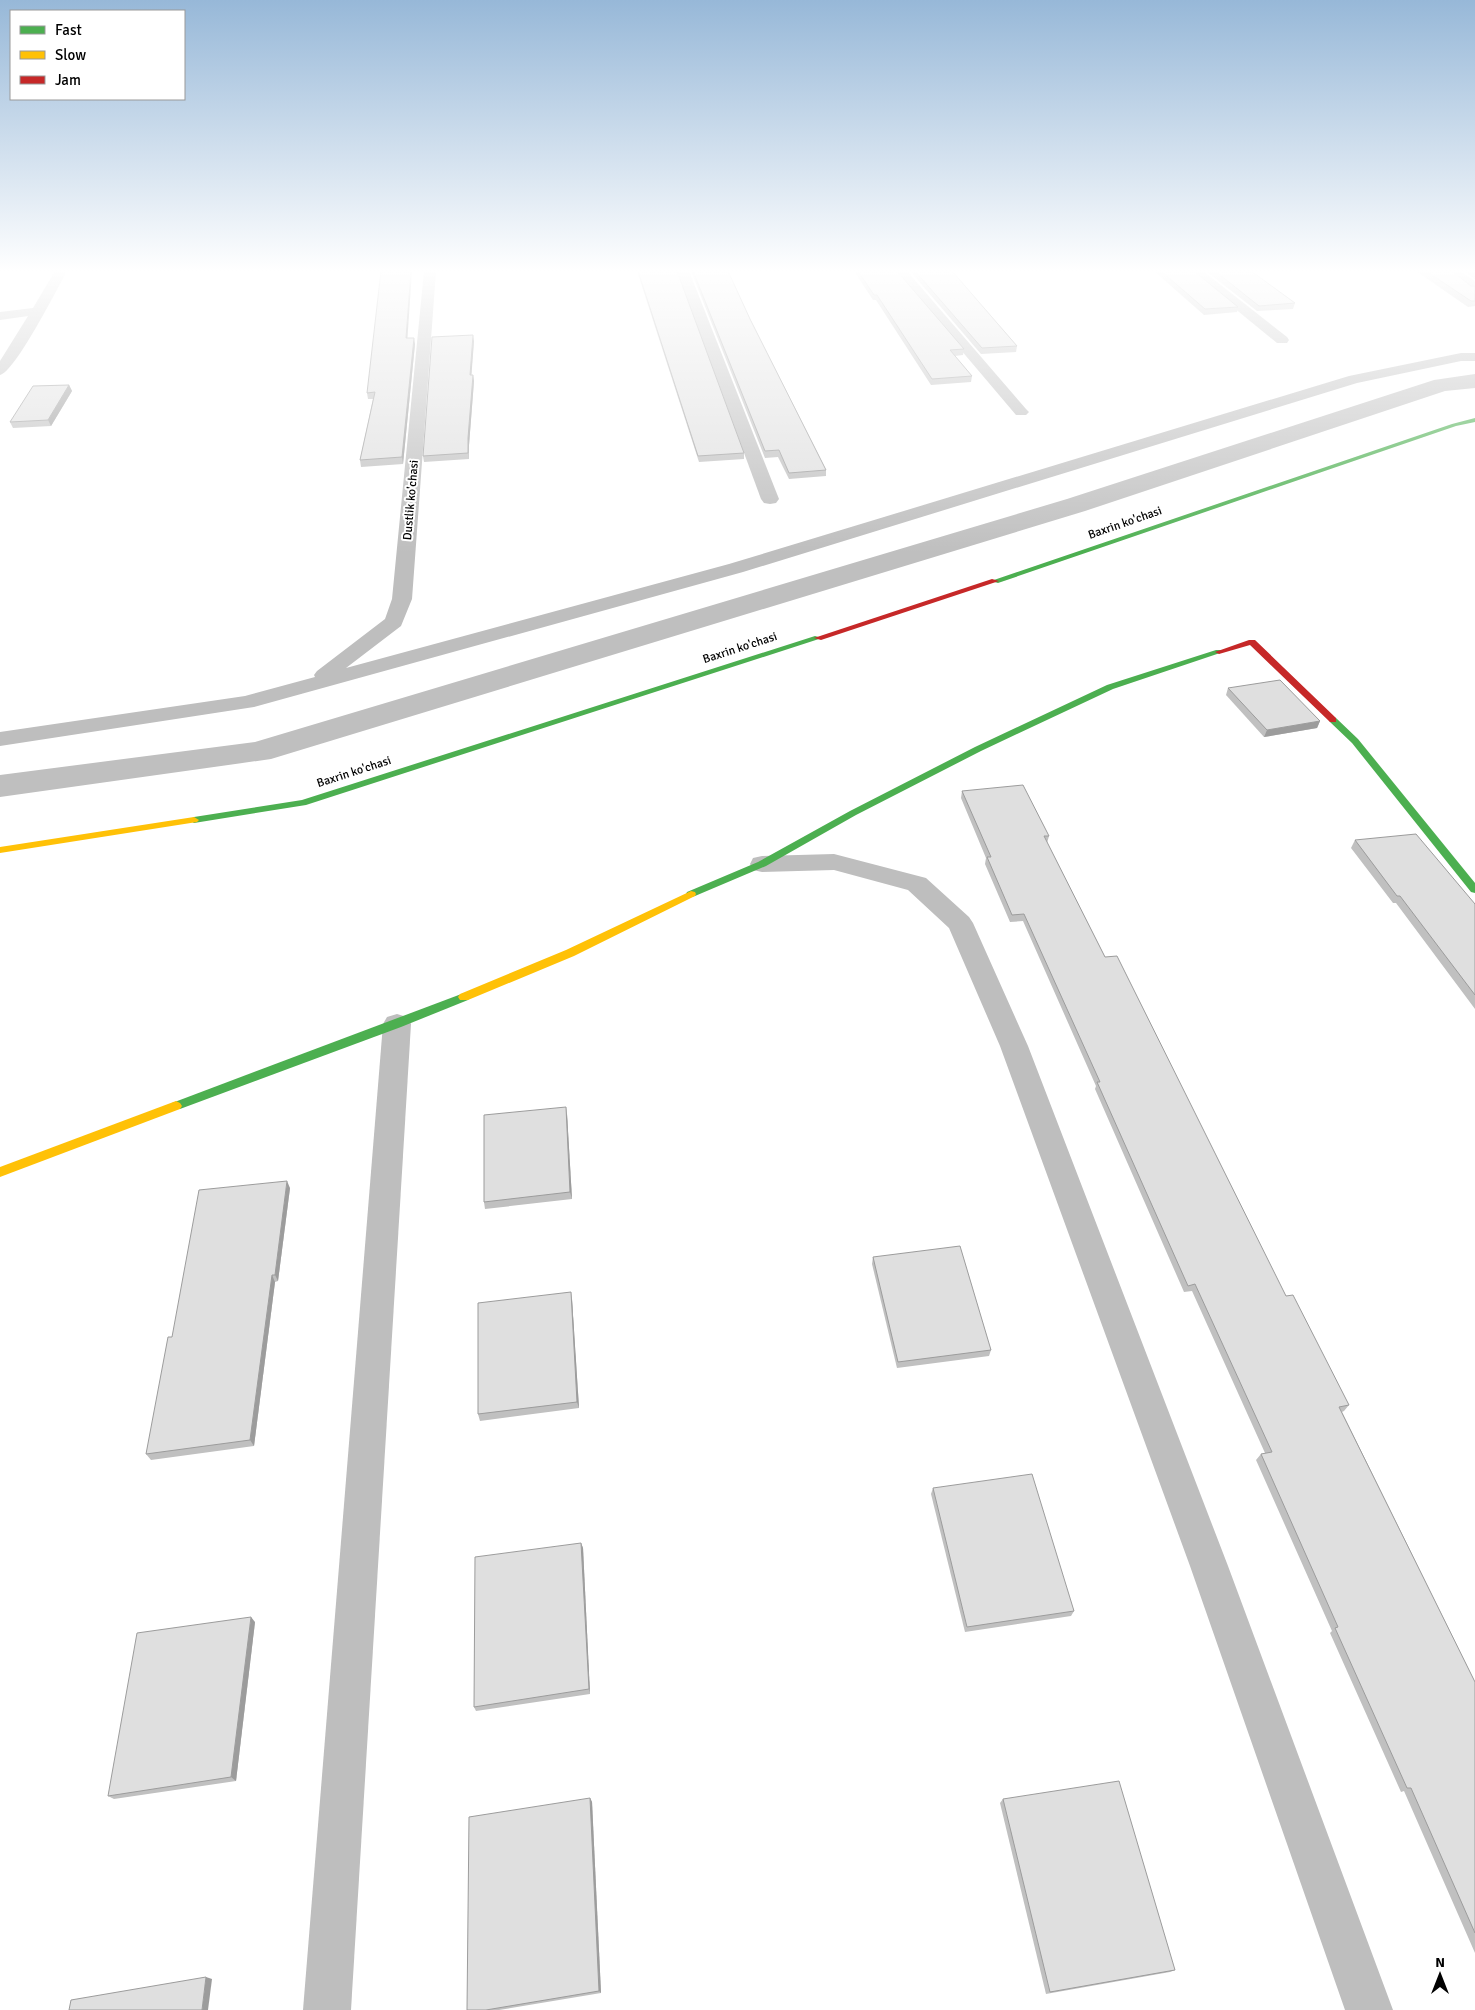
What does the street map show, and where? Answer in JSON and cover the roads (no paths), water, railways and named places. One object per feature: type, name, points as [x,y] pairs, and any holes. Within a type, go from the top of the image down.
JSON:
[{"type":"street","name":"Dustlik ko'chasi","points":[[310,685],[394,622],[402,599],[422,365]]},
{"type":"street","points":[[719,365],[770,499]]},
{"type":"street","points":[[980,365],[1021,412]]},
{"type":"street","points":[[0,739],[246,702],[736,568],[1354,378],[1421,365]]},
{"type":"street","name":"Baxrin ko'chasi","points":[[0,850],[303,803],[1057,561],[1454,425],[1475,420]]},
{"type":"street","points":[[0,1172],[397,1024],[570,952],[688,895],[762,864],[861,808],[978,749],[1110,687],[1252,642],[1355,741],[1475,890]]},
{"type":"street","points":[[762,864],[834,862],[917,884],[960,923],[1014,1046],[1209,1566],[1369,2010]]},
{"type":"street","points":[[327,2010],[397,1024]]},
{"type":"waterway","points":[[0,786],[259,752],[1076,505],[1442,385],[1475,381]]}]
